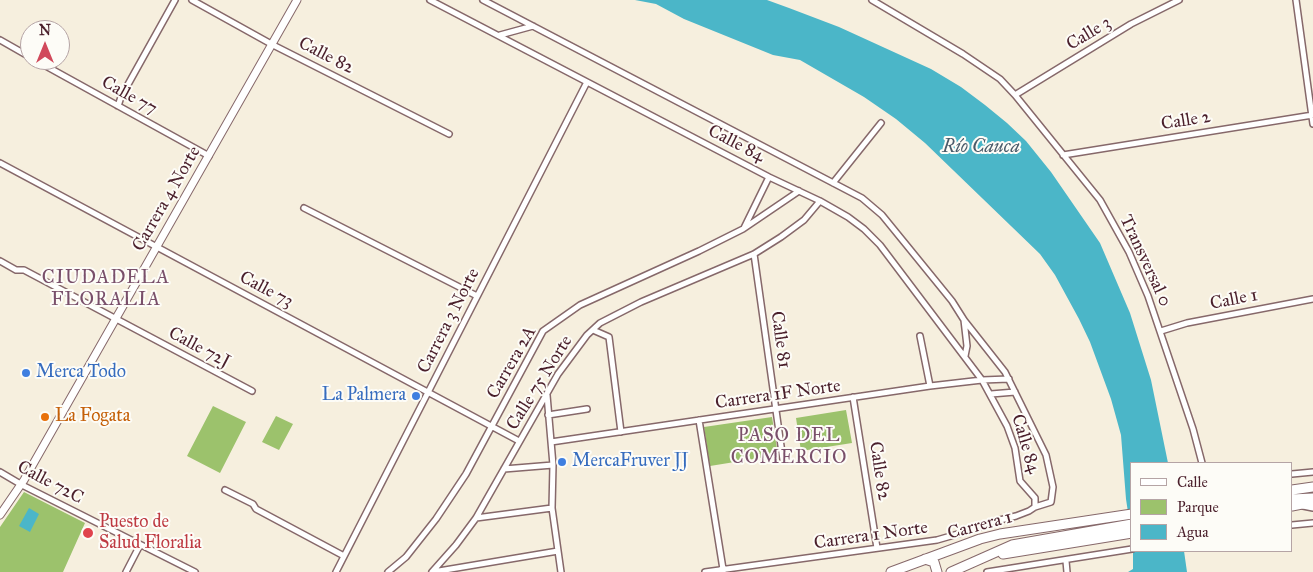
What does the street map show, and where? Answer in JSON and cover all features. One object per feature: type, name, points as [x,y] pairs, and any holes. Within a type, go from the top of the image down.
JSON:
[{"type":"highway","points":[[1293,490],[1313,487]]},
{"type":"highway","points":[[1294,504],[1313,498]]},
{"type":"highway","points":[[1294,504],[1313,502]]},
{"type":"highway","name":"Carrera 1","points":[[891,572],[980,539],[1000,534],[1130,514]]},
{"type":"highway","points":[[1086,536],[1130,525]]},
{"type":"highway","points":[[1086,536],[1130,533]]},
{"type":"highway","name":"Carrera 1","points":[[951,572],[1012,545],[1086,536]]},
{"type":"highway","points":[[925,559],[934,562],[937,572]]},
{"type":"street","points":[[118,106],[121,97],[175,0]]},
{"type":"street","name":"Calle 82","points":[[192,0],[273,45],[449,134]]},
{"type":"street","name":"Carrera 4 Norte","points":[[0,514],[22,485],[297,0]]},
{"type":"street","name":"Calle 84","points":[[430,0],[769,177],[800,191],[857,224],[880,245],[965,356],[991,394],[1007,426],[1014,448],[1020,481],[1035,498],[1035,507],[1052,502],[1053,488],[1046,456],[1009,379],[989,350],[964,320],[952,301],[882,215],[862,198],[833,182],[483,0]]},
{"type":"street","name":"Transversal 0","points":[[872,0],[963,54],[1000,79],[1100,200],[1129,252],[1161,331],[1202,462]]},
{"type":"street","name":"Calle 3","points":[[1015,95],[1131,24],[1178,0]]},
{"type":"street","points":[[1296,0],[1313,124]]},
{"type":"street","points":[[499,36],[533,26]]},
{"type":"street","points":[[0,40],[20,51]]},
{"type":"street","name":"Calle 77","points":[[53,70],[209,156]]},
{"type":"street","name":"Carrera 3 Norte","points":[[336,572],[587,82]]},
{"type":"street","name":"Calle 2","points":[[1063,155],[1312,115]]},
{"type":"street","points":[[833,182],[881,122]]},
{"type":"street","name":"Calle 73","points":[[0,163],[519,442]]},
{"type":"street","points":[[743,230],[769,177]]},
{"type":"street","name":"Carrera 2A","points":[[388,572],[406,557],[436,519],[466,474],[544,331],[580,305],[743,230],[800,191]]},
{"type":"street","name":"Calle 75 Norte","points":[[433,572],[476,518],[558,374],[575,350],[600,323],[641,302],[754,254],[781,238],[804,220],[820,202]]},
{"type":"street","points":[[304,208],[477,296]]},
{"type":"street","name":"Calle 81","points":[[754,254],[783,460]]},
{"type":"street","name":"Calle 72J","points":[[0,261],[16,270],[24,270],[252,391]]},
{"type":"street","name":"Calle 1","points":[[1161,331],[1187,323],[1313,299]]},
{"type":"street","points":[[964,320],[967,346],[965,356]]},
{"type":"street","points":[[593,330],[609,337],[621,432]]},
{"type":"street","points":[[920,336],[930,386]]},
{"type":"street","name":"Carrera 1F Norte","points":[[551,442],[930,386],[1009,379]]},
{"type":"street","points":[[991,394],[1016,392]]},
{"type":"street","points":[[547,394],[553,465],[552,508],[561,572]]},
{"type":"street","name":"Calle 82","points":[[853,397],[877,548]]},
{"type":"street","points":[[548,415],[587,409]]},
{"type":"street","points":[[699,420],[721,571]]},
{"type":"street","points":[[504,469],[553,465]]},
{"type":"street","name":"Calle 72C","points":[[0,472],[194,572]]},
{"type":"street","points":[[1293,474],[1313,472]]},
{"type":"street","points":[[225,490],[253,504],[256,509],[344,556]]},
{"type":"street","points":[[1294,504],[1313,508]]},
{"type":"street","name":"Carrera 1 Norte","points":[[705,572],[938,540],[1016,516],[1035,507]]},
{"type":"street","points":[[476,518],[552,508]]},
{"type":"street","points":[[1293,525],[1313,523]]},
{"type":"street","points":[[126,572],[140,544]]},
{"type":"street","points":[[987,572],[1130,549]]},
{"type":"street","points":[[433,572],[558,552]]},
{"type":"street","points":[[1066,560],[1067,572]]},
{"type":"green space","points":[[213,406],[246,422],[220,473],[187,456]]},
{"type":"green space","points":[[846,410],[852,443],[801,451],[796,418]]},
{"type":"green space","points":[[276,416],[293,424],[279,450],[262,442]]},
{"type":"green space","points":[[772,417],[778,455],[710,466],[704,427]]},
{"type":"green space","points":[[24,492],[85,523],[63,572],[0,572],[0,527]]},
{"type":"water","name":"Río Cauca","points":[[635,0],[767,0],[839,27],[931,69],[961,87],[985,105],[1026,141],[1051,172],[1100,243],[1130,313],[1151,380],[1168,462],[1130,462],[1130,526],[1121,435],[1111,399],[1090,342],[1079,319],[1055,275],[1040,254],[925,143],[896,119],[864,97],[800,60],[773,55],[684,19],[656,4]]},
{"type":"water","points":[[29,508],[39,514],[30,532],[19,526]]},
{"type":"water","points":[[1133,552],[1184,552],[1187,572],[1128,572],[1133,569]]},
{"type":"place","name":"Merca Todo","points":[[26,373]]},
{"type":"place","name":"La Palmera","points":[[416,396]]},
{"type":"place","name":"La Fogata","points":[[45,417]]},
{"type":"place","name":"MercaFruver JJ","points":[[562,462]]},
{"type":"place","name":"Puesto de Salud Floralia","points":[[88,533]]},
{"type":"district","name":"CIUDADELA FLORALIA","points":[[106,289]]},
{"type":"district","name":"PASO DEL COMERCIO","points":[[789,447]]}]
